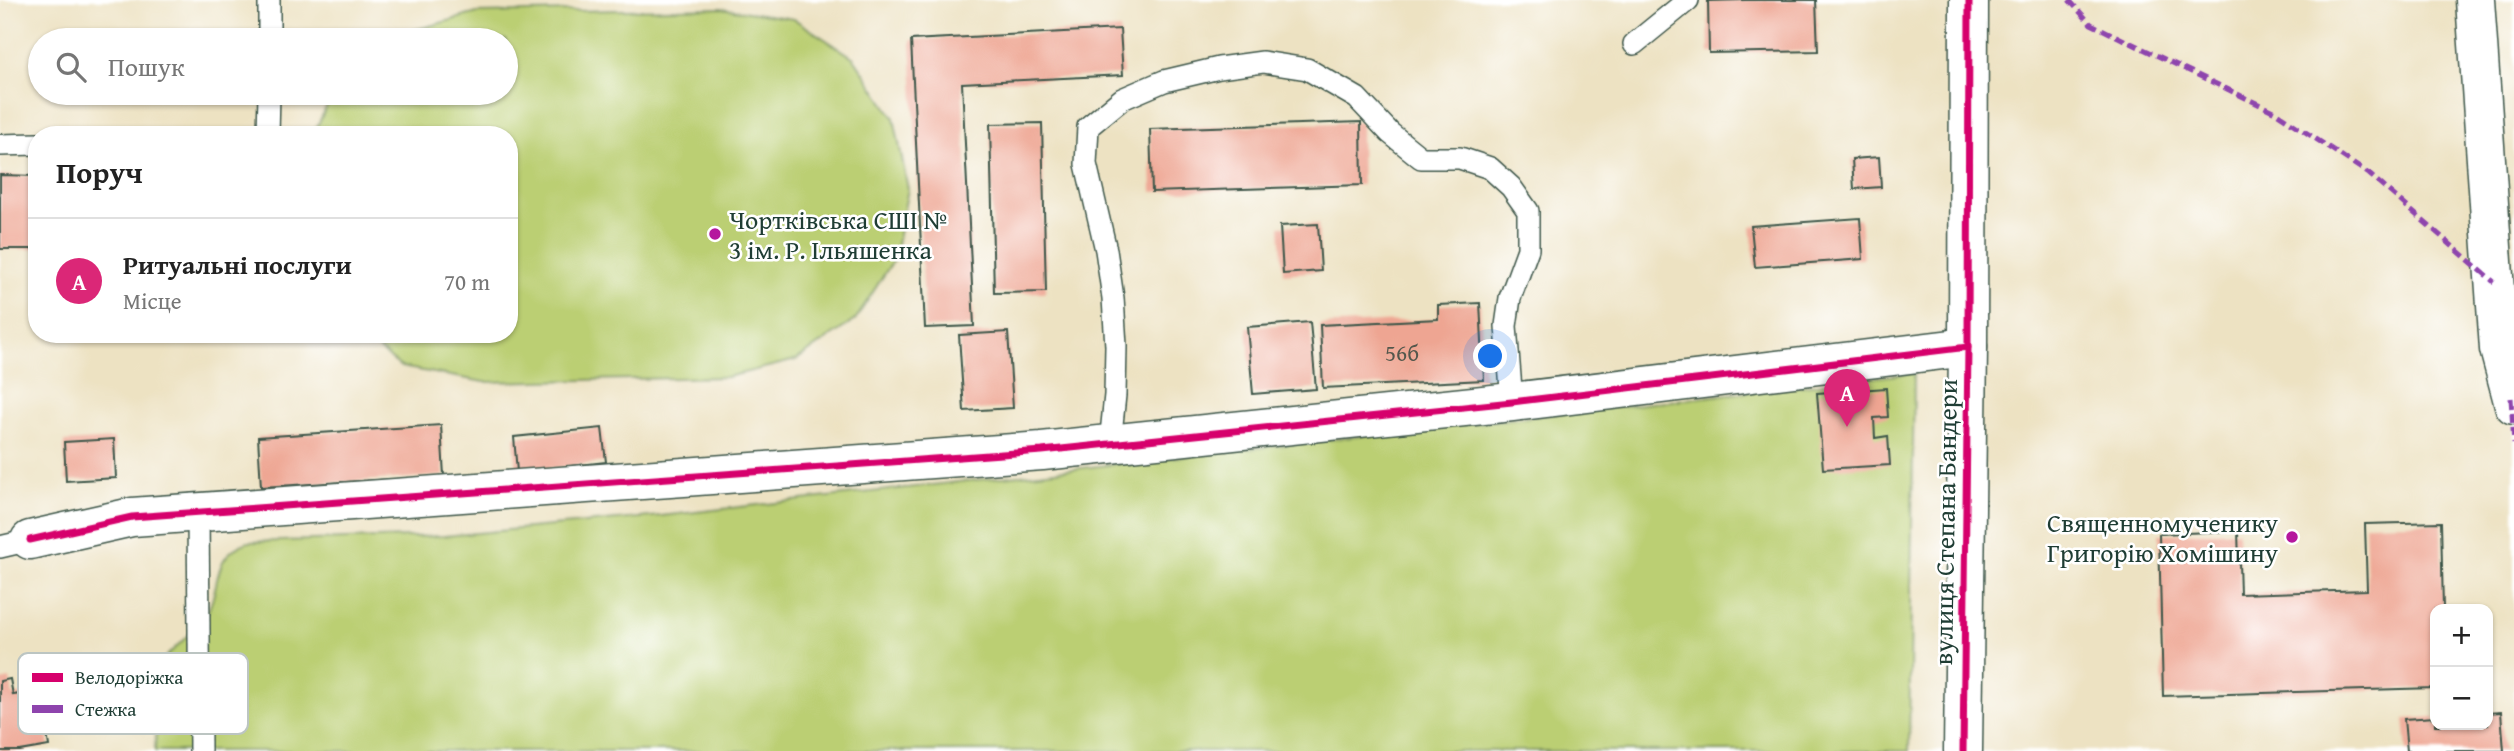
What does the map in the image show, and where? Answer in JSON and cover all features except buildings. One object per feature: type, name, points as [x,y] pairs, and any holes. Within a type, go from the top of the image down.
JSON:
[{"type":"street","name":"вулиця Степана Бандери","points":[[1963,751],[1969,0]]},
{"type":"street","points":[[2475,0],[2499,349],[2513,400]]},
{"type":"street","points":[[15,544],[132,517],[1042,451],[1512,402],[1968,347]]},
{"type":"lane","points":[[269,0],[269,28]]},
{"type":"lane","points":[[1634,44],[1688,0]]},
{"type":"lane","points":[[1110,444],[1115,395],[1113,298],[1107,250],[1086,164],[1088,127],[1122,99],[1164,81],[1219,68],[1263,62],[1307,69],[1357,98],[1390,133],[1421,158],[1460,158],[1490,167],[1511,187],[1528,211],[1528,249],[1510,298],[1506,326],[1512,402]]},
{"type":"lane","points":[[268,126],[269,105]]},
{"type":"lane","points":[[0,145],[28,144]]},
{"type":"lane","points":[[198,514],[199,653]]},
{"type":"green space","points":[[721,8],[794,19],[854,58],[894,118],[908,189],[894,259],[855,320],[796,360],[727,377],[484,382],[401,367],[371,343],[518,343],[518,126],[317,126],[327,105],[518,105],[518,28],[422,28],[477,13]]},
{"type":"green space","points":[[1914,373],[1909,751],[155,751],[156,734],[248,734],[248,653],[170,653],[207,613],[222,563],[236,548],[248,542],[444,536],[661,516]]},
{"type":"marked path","points":[[2069,0],[2091,24],[2275,112],[2369,174],[2494,282]]},
{"type":"marked path","points":[[2511,398],[2514,444]]},
{"type":"cycle path","points":[[1963,751],[1969,0]]},
{"type":"cycle path","points":[[30,540],[132,517],[1042,451],[1512,402],[1968,347]]},
{"type":"place","name":"Чортківська СШІ № 3 ім. Р. Ільяшенка","points":[[715,234]]},
{"type":"place","name":"Ритуальні послуги","points":[[1847,427]]},
{"type":"place","name":"Священномученику Григорію Хомішину","points":[[2292,537]]}]
